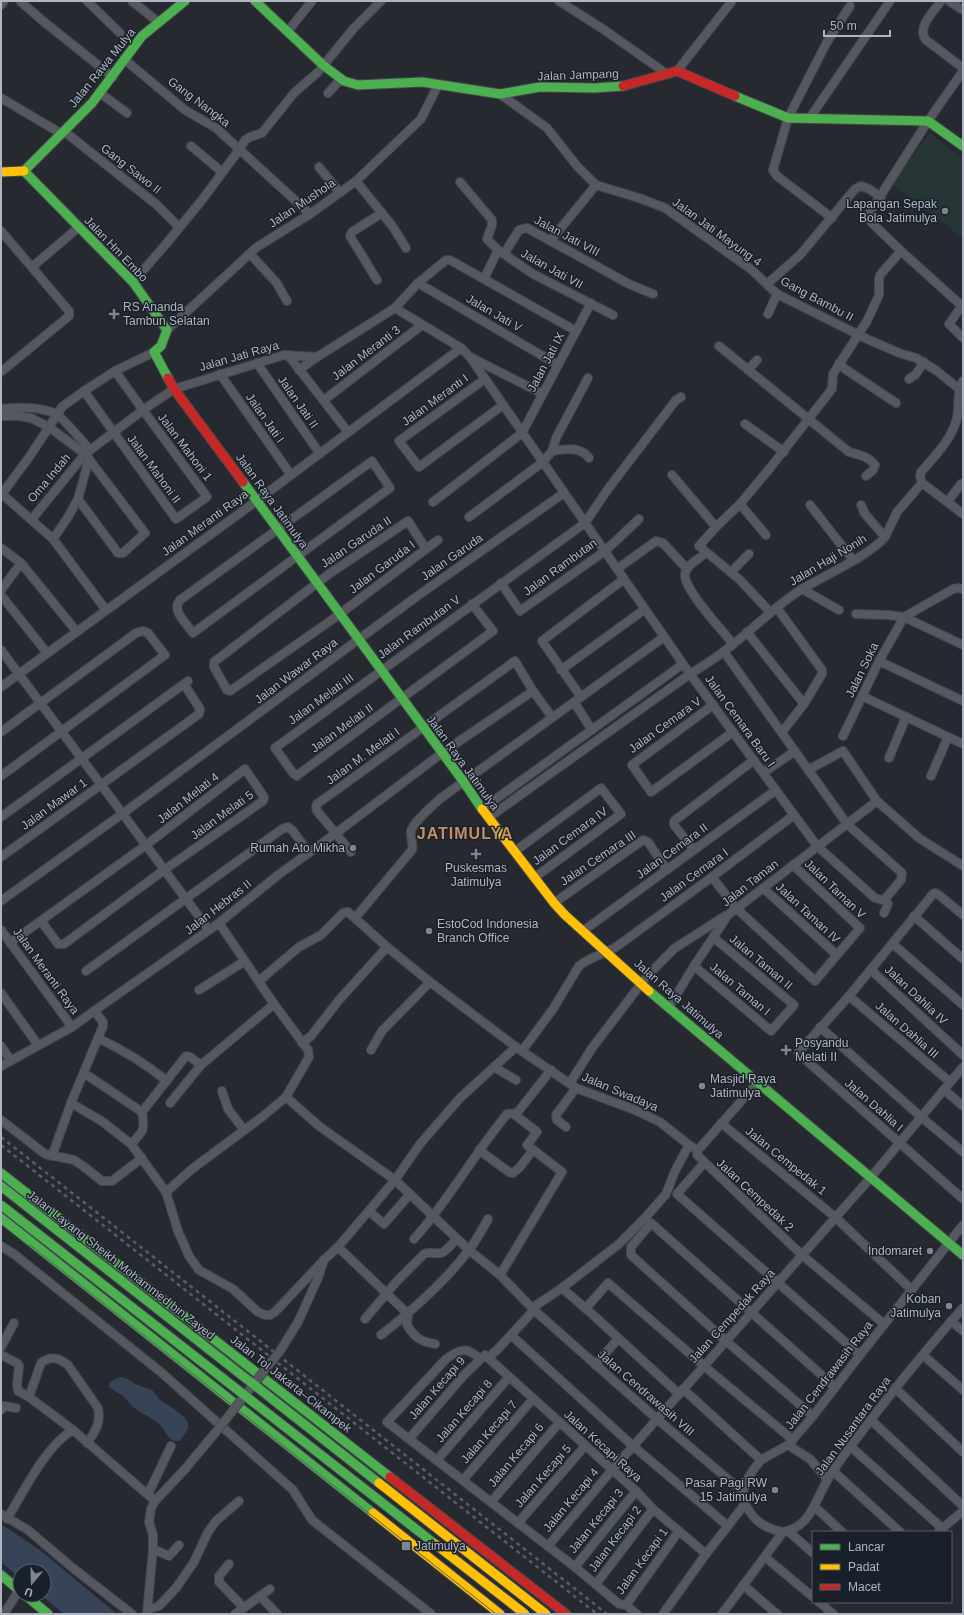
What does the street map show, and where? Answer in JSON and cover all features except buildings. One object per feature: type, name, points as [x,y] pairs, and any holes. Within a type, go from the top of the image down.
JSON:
[{"type":"main road","name":"Jalan Rawa Mulya","points":[[24,171],[63,133],[100,93],[142,36],[184,1]]},
{"type":"main road","name":"Jalan Jampang","points":[[255,1],[323,65],[341,79],[358,85],[410,82],[500,94],[540,86],[595,88],[626,86],[677,71]]},
{"type":"main road","points":[[677,71],[788,118],[928,121],[963,146]]},
{"type":"main road","points":[[1,172],[24,171]]},
{"type":"main road","name":"Jalan Hm Embo","points":[[24,171],[133,282],[167,330]]},
{"type":"main road","points":[[154,352],[161,346],[167,330]]},
{"type":"main road","name":"Jalan Raya Jatimulya","points":[[154,352],[174,389],[463,781],[488,818],[554,903],[669,1008],[963,1255]]},
{"type":"main road","name":"Jalan Tol Jakarta–Cikampek","points":[[1,1173],[566,1614]]},
{"type":"main road","name":"Jalan Layang Sheikh Mohammed bin Zayed","points":[[1,1186],[546,1614]]},
{"type":"main road","points":[[1,1205],[525,1614]]},
{"type":"main road","points":[[1,1218],[500,1614]]},
{"type":"main road","points":[[1,1575],[12,1584]]},
{"type":"main road","points":[[34,1603],[48,1614]]},
{"type":"street","points":[[1,5],[4,1]]},
{"type":"street","points":[[87,1],[120,33]]},
{"type":"street","points":[[132,1],[158,22]]},
{"type":"street","points":[[288,32],[312,1]]},
{"type":"street","points":[[133,282],[202,200],[248,138],[262,133],[294,94],[323,65],[354,28],[381,1]]},
{"type":"street","points":[[561,1],[667,74]]},
{"type":"street","points":[[677,71],[732,1]]},
{"type":"street","points":[[809,119],[890,1]]},
{"type":"street","points":[[941,1],[923,27],[922,35],[926,40],[963,69],[892,176],[881,197],[870,212],[870,220],[901,251],[962,305],[949,324],[963,338]]},
{"type":"street","points":[[949,1],[963,10]]},
{"type":"street","points":[[21,2],[113,77]]},
{"type":"street","points":[[832,218],[774,172],[774,168],[788,118],[827,42],[850,6]]},
{"type":"street","name":"Gang Nangka","points":[[124,59],[185,110],[216,128],[310,214]]},
{"type":"street","points":[[328,93],[341,79]]},
{"type":"street","name":"Jalan Mushola","points":[[167,330],[257,247],[310,214],[356,181],[421,119],[438,85]]},
{"type":"street","points":[[100,93],[127,113]]},
{"type":"street","name":"Jalan Jati Mayung 4","points":[[500,94],[547,128],[577,166],[596,185],[639,198],[665,208],[752,270],[767,284]]},
{"type":"street","name":"Gang Sawo II","points":[[1,98],[63,133],[158,205],[179,227]]},
{"type":"street","points":[[191,146],[222,172]]},
{"type":"street","points":[[319,167],[340,193]]},
{"type":"street","points":[[356,181],[396,231],[406,248]]},
{"type":"street","points":[[460,182],[492,220],[491,229],[487,238],[501,252],[484,279]]},
{"type":"street","points":[[551,240],[596,185]]},
{"type":"street","points":[[767,284],[800,255],[855,189],[861,186],[869,189],[881,197]]},
{"type":"street","points":[[377,280],[350,236],[352,232],[382,213]]},
{"type":"street","points":[[32,267],[79,227]]},
{"type":"street","name":"Jalan Jati VIII","points":[[501,252],[519,230],[522,228],[530,229],[629,284],[653,294]]},
{"type":"street","points":[[1,231],[69,311],[69,316],[1,372]]},
{"type":"street","points":[[782,732],[804,704],[822,676],[822,670],[773,610],[699,546],[740,504],[784,452],[832,389],[834,385],[832,376],[867,321],[879,295],[878,280],[880,275],[901,251]]},
{"type":"street","name":"Jalan Jati VII","points":[[501,252],[533,274],[613,315]]},
{"type":"street","points":[[250,254],[276,282],[287,301]]},
{"type":"street","points":[[299,370],[394,308],[418,283],[446,260],[450,260],[576,331]]},
{"type":"street","name":"Jalan Jati V","points":[[418,283],[558,364]]},
{"type":"street","name":"Gang Bambu II","points":[[767,284],[776,294],[899,353],[924,362],[937,371],[961,393]]},
{"type":"street","points":[[768,314],[776,294]]},
{"type":"street","name":"Jalan Jati IX","points":[[522,433],[591,303]]},
{"type":"street","points":[[394,308],[461,348],[470,357],[543,462],[563,494],[605,551],[690,674],[488,818]]},
{"type":"street","name":"Jalan Meranti 3","points":[[324,400],[422,325]]},
{"type":"street","points":[[718,346],[810,418],[849,452],[866,457],[872,462],[875,465],[873,470],[866,476]]},
{"type":"street","name":"Jalan Meranti Raya","points":[[1,687],[257,501],[461,348]]},
{"type":"street","points":[[106,610],[53,539],[32,518],[1,494],[30,456],[62,407],[115,371],[154,352]]},
{"type":"street","points":[[288,355],[348,432]]},
{"type":"street","name":"Jalan Jati Raya","points":[[143,410],[174,389],[220,374],[288,355],[317,357]]},
{"type":"street","points":[[470,357],[543,394]]},
{"type":"street","points":[[748,370],[757,360]]},
{"type":"street","points":[[909,380],[916,374],[924,362]]},
{"type":"street","name":"Jalan Jati II","points":[[257,363],[320,454]]},
{"type":"street","points":[[839,363],[845,369],[896,403]]},
{"type":"street","name":"Jalan Mahoni 1","points":[[115,371],[207,497],[176,519]]},
{"type":"street","name":"Jalan Jati I","points":[[220,374],[291,475]]},
{"type":"street","points":[[469,517],[543,462],[552,451],[556,438],[588,378]]},
{"type":"street","name":"Jalan Meranti I","points":[[485,379],[399,441],[418,467],[503,405]]},
{"type":"street","points":[[963,381],[956,419],[950,434],[920,476],[922,483],[963,514]]},
{"type":"street","name":"Jalan Mahoni II","points":[[84,391],[176,519]]},
{"type":"street","name":"Jalan Rambutan V","points":[[381,670],[585,523],[646,438],[676,400],[681,397]]},
{"type":"street","points":[[2,416],[20,407],[39,409],[57,415],[88,454],[146,534],[123,553],[118,553],[78,499]]},
{"type":"street","name":"Oma Indah","points":[[32,518],[88,454],[113,432],[143,410]]},
{"type":"street","points":[[2,416],[31,418],[49,427],[88,454]]},
{"type":"street","points":[[745,424],[784,452]]},
{"type":"street","points":[[433,502],[522,433]]},
{"type":"street","points":[[552,451],[568,449],[578,450],[582,451],[590,458]]},
{"type":"street","points":[[53,539],[68,518],[78,499],[88,454]]},
{"type":"street","points":[[372,461],[390,488],[192,633],[176,610],[177,604],[180,600],[278,530],[372,461]]},
{"type":"street","points":[[672,475],[716,527]]},
{"type":"street","points":[[885,537],[897,512],[922,483]]},
{"type":"street","points":[[948,502],[961,484]]},
{"type":"street","name":"Jalan Garuda","points":[[358,639],[464,561],[563,494]]},
{"type":"street","points":[[740,504],[766,535]]},
{"type":"street","points":[[810,505],[853,560]]},
{"type":"street","name":"Jalan Haji Nonih","points":[[773,610],[802,589],[863,554],[885,537],[865,514],[861,505]]},
{"type":"street","name":"Jalan Rambutan","points":[[501,583],[520,611],[605,551],[639,519]]},
{"type":"street","name":"Jalan Garuda II","points":[[268,664],[230,691],[227,690],[213,664],[216,660],[318,583],[408,521],[426,549]]},
{"type":"street","name":"Jalan Garuda I","points":[[268,664],[340,614],[438,540]]},
{"type":"street","points":[[617,569],[656,541],[663,543],[687,569]]},
{"type":"street","points":[[1,548],[21,563],[77,632]]},
{"type":"street","points":[[706,553],[687,569],[685,574],[686,582],[695,598],[733,644]]},
{"type":"street","points":[[730,572],[749,554]]},
{"type":"street","points":[[1,590],[21,563]]},
{"type":"street","points":[[592,730],[561,670],[542,641],[624,579]]},
{"type":"street","points":[[802,589],[839,610]]},
{"type":"street","points":[[904,616],[953,589],[963,589]]},
{"type":"street","points":[[1,595],[47,653]]},
{"type":"street","name":"Jalan Melati II","points":[[295,775],[299,774],[402,699],[492,631],[472,604]]},
{"type":"street","points":[[561,670],[645,608]]},
{"type":"street","name":"Jalan Cemara Baru I","points":[[773,610],[724,652],[690,674],[817,846],[875,898],[882,900],[885,899]]},
{"type":"street","points":[[856,614],[904,616],[963,645]]},
{"type":"street","name":"Jalan Soka","points":[[843,736],[879,661],[904,616]]},
{"type":"street","points":[[1,732],[136,633],[143,631],[148,633],[165,655],[1,776]]},
{"type":"street","points":[[747,632],[804,704]]},
{"type":"street","points":[[259,981],[299,947],[321,936],[343,913],[348,912],[355,918],[412,850],[412,828],[432,806],[463,781],[664,636]]},
{"type":"street","name":"Jalan Wawar Raya","points":[[1,901],[248,722],[358,639]]},
{"type":"street","points":[[1,650],[209,930]]},
{"type":"street","points":[[724,652],[847,824],[902,873],[902,877],[885,899],[888,904],[884,913]]},
{"type":"street","name":"Jalan M. Melati I","points":[[335,834],[317,811],[317,804],[423,727],[515,661],[533,691]]},
{"type":"street","points":[[879,661],[963,701]]},
{"type":"street","points":[[482,809],[683,664]]},
{"type":"street","name":"Jalan Melati III","points":[[295,775],[275,748],[381,670]]},
{"type":"street","name":"Jalan Mawar 1","points":[[1,857],[199,714],[200,709],[186,683],[82,759]]},
{"type":"street","points":[[533,691],[552,717]]},
{"type":"street","name":"Jalan Hebras II","points":[[1,1066],[94,1012],[219,923],[278,875],[442,753],[533,691]]},
{"type":"street","points":[[862,696],[963,744]]},
{"type":"street","name":"Jalan Cemara V","points":[[713,705],[632,765],[651,792],[733,732]]},
{"type":"street","points":[[889,758],[906,717]]},
{"type":"street","points":[[931,776],[948,737]]},
{"type":"street","points":[[808,770],[843,750],[877,801],[919,838],[963,866]]},
{"type":"street","points":[[763,773],[795,751]]},
{"type":"street","points":[[1,817],[82,759]]},
{"type":"street","points":[[694,850],[674,825],[674,821],[754,760]]},
{"type":"street","name":"Jalan Melati 4","points":[[10,943],[146,845],[245,769]]},
{"type":"street","name":"Jalan Melati 5","points":[[164,870],[263,801],[264,797],[245,769]]},
{"type":"street","name":"Jalan Cemara IV","points":[[514,852],[601,788],[621,814],[534,878]]},
{"type":"street","name":"Jalan Cemara II","points":[[583,931],[776,790]]},
{"type":"street","name":"Jalan Taman","points":[[669,1008],[694,966],[728,915],[877,801]]},
{"type":"street","name":"Jalan Cemara I","points":[[519,1049],[553,1009],[579,966],[584,962],[607,953],[794,815]]},
{"type":"street","points":[[86,971],[282,829],[288,827],[293,831],[309,853]]},
{"type":"street","points":[[335,834],[351,852]]},
{"type":"street","name":"Jalan Cemara III","points":[[554,903],[643,840],[648,842],[667,870]]},
{"type":"street","name":"Jalan Taman V","points":[[793,865],[859,926],[858,931],[836,955]]},
{"type":"street","points":[[41,921],[58,944],[64,944],[164,870]]},
{"type":"street","points":[[712,877],[736,908],[815,981],[836,955]]},
{"type":"street","name":"Jalan Taman IV","points":[[763,888],[836,955]]},
{"type":"street","points":[[963,915],[939,895],[935,893],[933,894],[849,996],[820,1027],[920,1117],[963,1152]]},
{"type":"street","points":[[566,1126],[558,1120],[556,1115],[592,1048],[641,982],[676,948],[728,915]]},
{"type":"street","points":[[914,916],[963,959]]},
{"type":"street","name":"Jalan Swadaya","points":[[355,918],[387,947],[430,982],[519,1049],[573,1085],[636,1110],[660,1122],[689,1145],[698,1150]]},
{"type":"street","points":[[166,1192],[192,1169],[286,1096],[309,1058],[308,1050],[274,1004],[219,923]]},
{"type":"street","name":"Jalan Meranti Raya","points":[[1,930],[72,1026]]},
{"type":"street","name":"Jalan Taman II","points":[[713,937],[794,1005],[771,1031]]},
{"type":"street","points":[[893,944],[963,1005]]},
{"type":"street","points":[[302,1043],[311,1036],[339,1000],[387,947]]},
{"type":"street","points":[[199,990],[245,961]]},
{"type":"street","name":"Jalan Taman I","points":[[694,966],[771,1031]]},
{"type":"street","name":"Jalan Dahlia IV","points":[[871,970],[963,1055]]},
{"type":"street","points":[[371,1050],[382,1031],[430,982]]},
{"type":"street","points":[[1,993],[38,1045]]},
{"type":"street","name":"Jalan Dahlia III","points":[[849,996],[950,1082]]},
{"type":"street","points":[[170,1102],[201,1065],[274,1004]]},
{"type":"street","points":[[52,1156],[103,1022],[94,1012]]},
{"type":"street","name":"Jalan Dahlia I","points":[[820,1027],[798,1053],[963,1199]]},
{"type":"street","points":[[98,1038],[118,1047],[167,1081]]},
{"type":"street","points":[[1,1046],[11,1061]]},
{"type":"street","points":[[71,1103],[103,1122],[131,1144],[142,1158],[166,1192],[178,1231],[189,1256],[199,1270],[233,1289],[258,1312],[265,1315],[275,1312],[338,1247],[395,1180],[420,1144],[460,1098],[494,1067],[519,1049]]},
{"type":"street","points":[[131,1144],[143,1131],[144,1127],[142,1112],[186,1056],[190,1057],[201,1065]]},
{"type":"street","points":[[494,1067],[516,1080]]},
{"type":"street","name":"Jalan Cempedak Raya","points":[[612,1470],[870,1177],[963,1067]]},
{"type":"street","points":[[514,1114],[517,1113],[551,1070]]},
{"type":"street","points":[[84,1073],[142,1112]]},
{"type":"street","points":[[698,1150],[758,1082]]},
{"type":"street","points":[[944,1090],[963,1106]]},
{"type":"street","points":[[222,1091],[228,1109],[244,1130]]},
{"type":"street","name":"Jalan Cendrawasih VIII","points":[[286,1096],[320,1126],[395,1180],[469,1250],[500,1275],[533,1309],[595,1365],[743,1492]]},
{"type":"street","points":[[414,1238],[434,1217],[479,1150],[510,1112],[537,1132],[528,1145],[562,1172],[500,1275]]},
{"type":"street","points":[[1,1120],[45,1154],[74,1160],[102,1181],[112,1181],[142,1158]]},
{"type":"street","name":"Jalan Cempedak 1","points":[[721,1123],[835,1217],[912,1290]]},
{"type":"street","name":"Jalan Kecapi 9","points":[[409,1439],[464,1375],[511,1335],[533,1309],[619,1244],[645,1218],[666,1194],[675,1171],[689,1145]]},
{"type":"street","points":[[479,1150],[513,1173],[520,1167],[533,1150]]},
{"type":"street","name":"Jalan Cempedak 2","points":[[698,1150],[696,1155],[704,1164],[802,1255],[884,1324]]},
{"type":"street","points":[[704,1164],[677,1194],[860,1355]]},
{"type":"street","points":[[369,1211],[384,1224],[410,1194]]},
{"type":"street","points":[[381,1335],[408,1314],[444,1279],[469,1250],[488,1219]]},
{"type":"street","points":[[813,1416],[726,1341],[631,1255],[631,1247],[650,1223],[835,1387]]},
{"type":"street","name":"Jalan Cendrawasih Raya","points":[[743,1492],[747,1480],[761,1460],[791,1442],[963,1225]]},
{"type":"street","points":[[365,1319],[424,1254],[427,1252],[440,1253],[457,1238]]},
{"type":"street","points":[[1,1246],[162,1373],[292,1490],[312,1520],[431,1614]]},
{"type":"street","points":[[338,1247],[408,1314]]},
{"type":"street","points":[[148,1612],[153,1549],[153,1535],[149,1522],[149,1515],[155,1501],[185,1469],[215,1433],[280,1351],[298,1322],[318,1278],[324,1260]]},
{"type":"street","points":[[586,1308],[608,1283],[810,1459],[827,1480]]},
{"type":"street","points":[[562,1288],[586,1308],[618,1339],[761,1460]]},
{"type":"street","name":"Jalan Nusantara Raya","points":[[722,1614],[743,1585],[786,1532],[808,1517],[815,1507],[827,1480],[833,1471],[895,1388],[963,1308]]},
{"type":"street","points":[[408,1314],[407,1325],[411,1332],[418,1339],[426,1343],[435,1344]]},
{"type":"street","points":[[951,1321],[963,1332]]},
{"type":"street","points":[[1,1348],[4,1331],[14,1323]]},
{"type":"street","points":[[511,1335],[633,1446],[728,1526]]},
{"type":"street","points":[[595,1365],[618,1339]]},
{"type":"street","name":"Jalan Kecapi Raya","points":[[409,1439],[388,1423],[388,1420],[446,1360],[455,1353],[467,1350],[472,1351],[484,1357],[509,1377],[532,1400],[636,1491],[653,1509],[706,1554]]},
{"type":"street","points":[[923,1355],[963,1390]]},
{"type":"street","points":[[1,1356],[18,1363],[18,1391],[28,1396],[73,1430],[155,1501]]},
{"type":"street","points":[[28,1396],[41,1363],[45,1360],[54,1358],[63,1361],[68,1365],[98,1408],[99,1423],[94,1434],[87,1443]]},
{"type":"street","name":"Jalan Kecapi 8","points":[[437,1460],[509,1377]]},
{"type":"street","points":[[895,1388],[963,1452]]},
{"type":"street","name":"Jalan Kecapi 7","points":[[463,1480],[532,1400]]},
{"type":"street","points":[[2,1407],[16,1408]]},
{"type":"street","points":[[851,1447],[940,1530],[962,1511],[871,1420]]},
{"type":"street","name":"Jalan Kecapi 6","points":[[492,1502],[559,1423]]},
{"type":"street","points":[[73,1430],[62,1439],[43,1461],[4,1516],[28,1530],[74,1569],[132,1614]]},
{"type":"street","points":[[409,1439],[575,1567],[619,1604],[626,1605],[637,1614]]},
{"type":"street","points":[[148,1494],[171,1446]]},
{"type":"street","name":"Jalan Kecapi 5","points":[[518,1523],[585,1446]]},
{"type":"street","name":"Jalan Kecapi 4","points":[[548,1546],[612,1470]]},
{"type":"street","points":[[833,1471],[899,1531]]},
{"type":"street","name":"Jalan Kecapi 3","points":[[575,1567],[636,1491]]},
{"type":"street","points":[[743,1492],[745,1504],[751,1515],[760,1524],[771,1530],[786,1532],[812,1552]]},
{"type":"street","points":[[148,1612],[159,1606],[176,1588],[194,1562],[208,1532],[216,1521],[239,1501]]},
{"type":"street","points":[[663,1614],[706,1554],[745,1504]]},
{"type":"street","points":[[815,1507],[841,1531]]},
{"type":"street","name":"Jalan Kecapi 2","points":[[596,1584],[653,1509]]},
{"type":"street","name":"Jalan Kecapi 1","points":[[626,1605],[679,1531]]},
{"type":"street","points":[[153,1549],[169,1556],[179,1545]]},
{"type":"street","points":[[765,1557],[812,1596]]},
{"type":"street","points":[[229,1564],[219,1576],[219,1582],[244,1608]]},
{"type":"street","points":[[743,1585],[774,1613]]},
{"type":"street","points":[[236,1614],[270,1589]]},
{"type":"street","points":[[260,1596],[277,1614]]},
{"type":"street","points":[[4,1614],[12,1603]]},
{"type":"street","points":[[820,1603],[834,1614]]},
{"type":"shaded area","name":"Lapangan Sepak Bola Jatimulya","points":[[930,133],[963,159],[963,238],[891,183]]},
{"type":"shaded area","points":[[621,1519],[634,1529],[617,1552],[603,1542]]},
{"type":"water","points":[[120,1377],[152,1390],[160,1400],[185,1418],[188,1424],[188,1429],[180,1441],[170,1438],[159,1424],[133,1407],[122,1395],[109,1387],[110,1382]]},
{"type":"water","points":[[1,1524],[41,1551],[117,1614],[64,1614],[51,1603],[52,1603],[52,1563],[12,1563],[12,1571],[1,1562]]},
{"type":"tram line","points":[[30,1245],[496,1614]]},
{"type":"railway","points":[[1,1137],[607,1614]]},
{"type":"railway","points":[[1,1145],[597,1614]]},
{"type":"traffic: fast","points":[[24,171],[92,103],[142,36],[185,1]]},
{"type":"traffic: fast","points":[[255,1],[323,65],[344,81],[358,85],[422,82],[500,94],[540,87],[595,88],[623,86]]},
{"type":"traffic: fast","points":[[735,96],[788,118],[928,121],[963,146]]},
{"type":"traffic: fast","points":[[24,171],[133,282],[167,330],[161,346],[154,352],[168,378]]},
{"type":"traffic: fast","points":[[243,482],[482,809]]},
{"type":"traffic: fast","points":[[649,991],[963,1255]]},
{"type":"traffic: fast","points":[[1,1173],[390,1477]]},
{"type":"traffic: fast","points":[[1,1186],[379,1483]]},
{"type":"traffic: fast","points":[[1,1205],[435,1544]]},
{"type":"traffic: fast","points":[[1,1218],[373,1513]]},
{"type":"traffic: fast","points":[[1,1575],[12,1584]]},
{"type":"traffic: fast","points":[[35,1603],[48,1614]]},
{"type":"traffic: slow","points":[[1,172],[24,171]]},
{"type":"traffic: slow","points":[[482,809],[554,903],[565,915],[649,991]]},
{"type":"traffic: slow","points":[[379,1483],[546,1614]]},
{"type":"traffic: slow","points":[[373,1513],[500,1614]]},
{"type":"traffic: slow","points":[[435,1544],[525,1614]]},
{"type":"traffic: jam","points":[[623,86],[677,71],[735,96]]},
{"type":"traffic: jam","points":[[168,378],[174,389],[243,482]]},
{"type":"traffic: jam","points":[[390,1477],[566,1614]]},
{"type":"place","name":"Lapangan Sepak Bola Jatimulya","points":[[945,211]]},
{"type":"place","name":"RS Ananda Tambun Selatan","points":[[114,314]]},
{"type":"place","name":"Rumah Ato Mikha","points":[[353,848]]},
{"type":"place","name":"Puskesmas Jatimulya","points":[[476,854]]},
{"type":"place","name":"EstoCod Indonesia Branch Office","points":[[429,931]]},
{"type":"place","name":"Posyandu Melati II","points":[[786,1050]]},
{"type":"place","name":"Masjid Raya Jatimulya","points":[[702,1086]]},
{"type":"place","name":"Indomaret","points":[[930,1251]]},
{"type":"place","name":"Koban Jatimulya","points":[[949,1306]]},
{"type":"place","name":"Pasar Pagi RW 15 Jatimulya","points":[[775,1490]]},
{"type":"place","name":"Jatimulya","points":[[406,1546]]},
{"type":"district","name":"JATIMULYA","points":[[465,833]]}]
